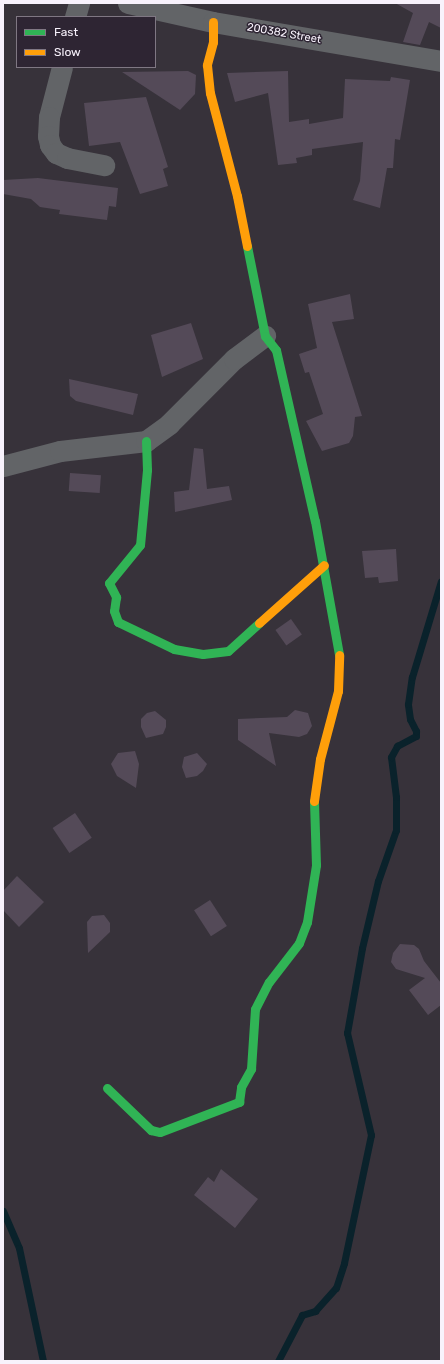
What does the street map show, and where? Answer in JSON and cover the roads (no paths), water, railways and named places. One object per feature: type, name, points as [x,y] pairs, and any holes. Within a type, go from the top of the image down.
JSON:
[{"type":"street","points":[[75,16],[79,3]]},
{"type":"street","name":"200382 Street","points":[[128,3],[213,22],[441,61]]},
{"type":"street","points":[[107,1088],[151,1130],[160,1132],[239,1102],[241,1087],[251,1069],[255,1009],[269,982],[299,943],[306,922],[316,865],[314,801],[320,759],[338,691],[340,672],[337,635],[324,565],[276,350],[265,336],[237,196],[210,93],[207,65],[213,42],[213,22]]},
{"type":"street","points":[[62,68],[49,117],[48,136],[50,145],[56,153],[67,158],[104,165]]},
{"type":"street","points":[[3,466],[60,451],[146,441],[174,420],[234,359],[265,336]]},
{"type":"street","points":[[146,441],[147,470],[140,545],[109,583],[116,597],[114,611],[118,622],[174,649],[203,654],[228,650],[324,565]]},
{"type":"waterway","points":[[278,1361],[302,1315],[315,1311],[336,1288],[344,1263],[371,1135],[347,1033],[362,948],[378,881],[396,830],[396,797],[391,757],[397,746],[416,736],[416,731],[410,719],[408,704],[412,677],[441,581]]},
{"type":"waterway","points":[[3,1211],[19,1248],[43,1361]]}]
